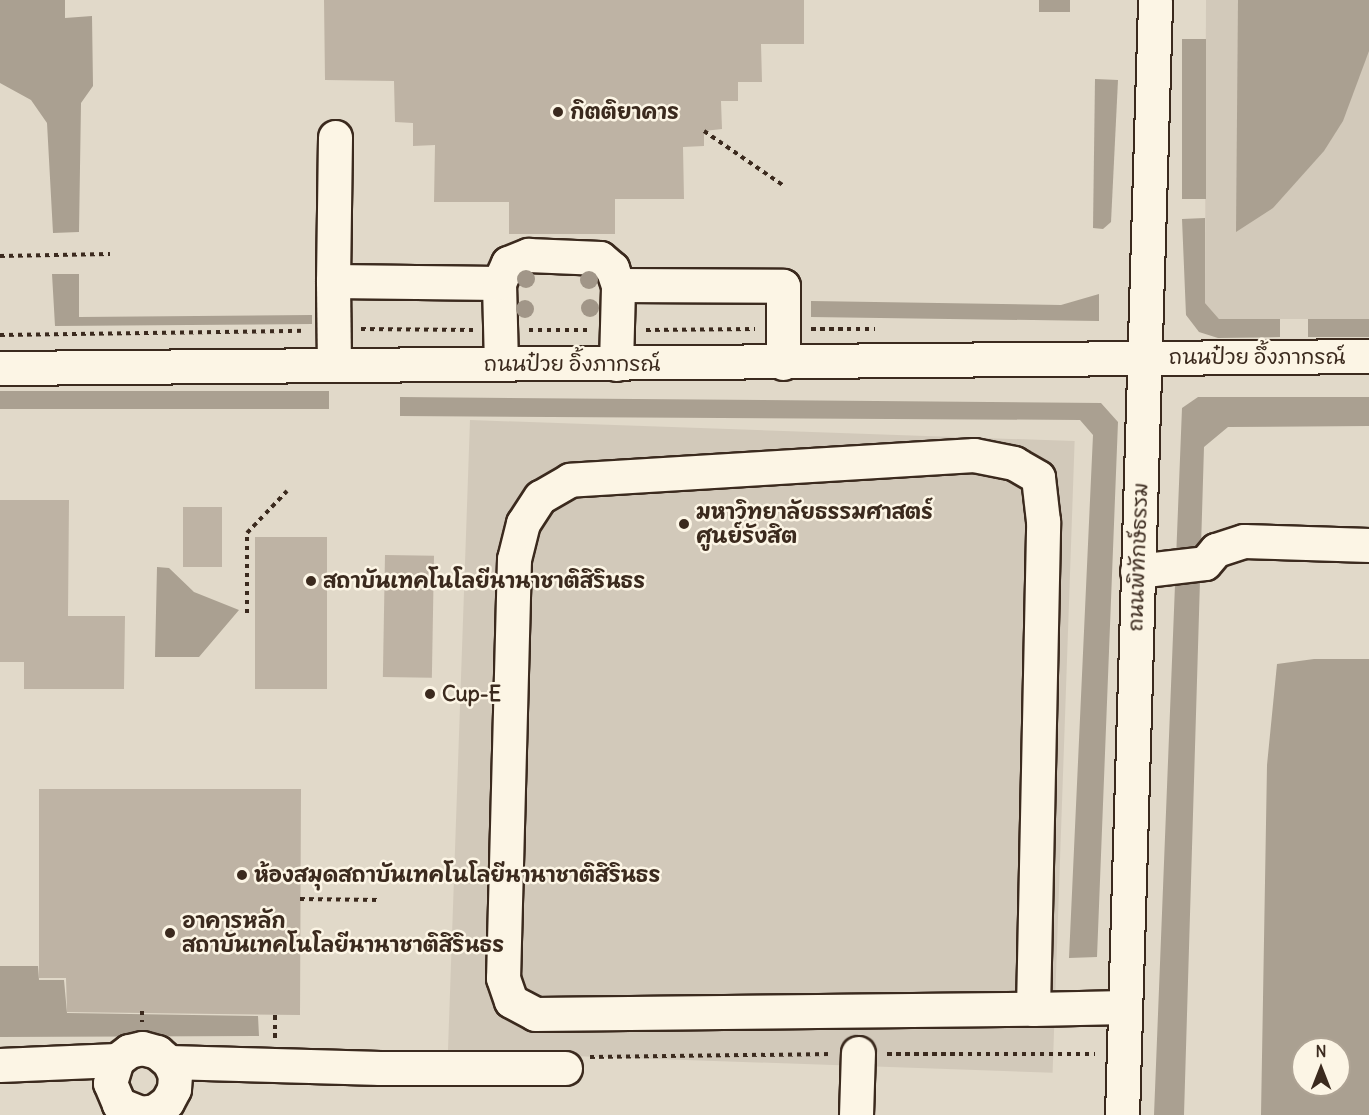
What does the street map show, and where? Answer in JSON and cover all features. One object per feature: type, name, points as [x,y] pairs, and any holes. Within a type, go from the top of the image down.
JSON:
[{"type":"street","name":"ถนนพิทักษ์ธรรม","points":[[1122,1115],[1155,0]]},
{"type":"street","points":[[334,365],[335,136]]},
{"type":"street","points":[[501,364],[499,283],[508,263],[528,255],[600,258],[612,268],[618,285],[616,364]]},
{"type":"street","points":[[333,281],[499,283]]},
{"type":"street","points":[[618,285],[783,286],[783,363]]},
{"type":"street","name":"ถนนป๋วย อึ้งภากรณ์","points":[[1144,358],[1369,356]]},
{"type":"street","name":"ถนนป๋วย อิ้งภากรณ์","points":[[0,368],[783,363],[1144,358]]},
{"type":"street","points":[[1033,1009],[1043,521],[1038,477],[1014,463],[974,455],[570,480],[540,497],[523,523],[514,559],[503,978],[511,1001],[534,1014],[1033,1009],[1125,1007]]},
{"type":"street","points":[[1137,571],[1205,563],[1216,550],[1244,541],[1369,544]]},
{"type":"street","points":[[0,1065],[117,1060],[129,1051],[142,1048],[157,1052],[169,1062],[175,1075],[171,1096],[155,1111],[141,1114],[129,1111],[113,1094],[110,1083],[117,1060]]},
{"type":"street","points":[[856,1115],[858,1053]]},
{"type":"street","points":[[169,1062],[380,1068],[565,1068]]},
{"type":"path","points":[[704,131],[784,186]]},
{"type":"path","points":[[0,256],[110,254]]},
{"type":"path","points":[[0,335],[333,330],[887,329]]},
{"type":"path","points":[[247,613],[248,533],[287,490]]},
{"type":"path","points":[[300,899],[380,900]]},
{"type":"shaded area","name":"มหาวิทยาลัยธรรมศาสตร์ ศูนย์รังสิต","points":[[0,0],[1369,0],[1369,1115],[0,1115]]},
{"type":"shaded area","points":[[0,0],[65,0],[65,18],[92,16],[93,86],[81,103],[79,232],[53,233],[47,123],[31,100],[0,83]]},
{"type":"shaded area","points":[[1039,0],[1070,0],[1070,12],[1039,12]]},
{"type":"shaded area","points":[[1206,0],[1369,0],[1369,319],[1219,319],[1205,303]]},
{"type":"shaded area","points":[[1238,0],[1369,0],[1369,51],[1343,121],[1324,151],[1273,208],[1236,232]]},
{"type":"shaded area","points":[[1182,39],[1206,39],[1206,199],[1182,199]]},
{"type":"shaded area","points":[[1095,79],[1118,80],[1111,222],[1103,229],[1093,228]]},
{"type":"shaded area","points":[[1205,218],[1205,303],[1219,319],[1280,319],[1280,337],[1218,338],[1199,332],[1186,315],[1182,219]]},
{"type":"shaded area","points":[[52,274],[79,274],[79,317],[312,315],[312,324],[55,326]]},
{"type":"shaded area","points":[[1099,294],[1099,321],[811,317],[811,301],[1061,305]]},
{"type":"shaded area","points":[[1308,319],[1369,319],[1369,337],[1308,337]]},
{"type":"shaded area","points":[[0,391],[329,391],[329,409],[0,409]]},
{"type":"shaded area","points":[[400,397],[1101,403],[1118,422],[1097,957],[1069,958],[1093,435],[1080,420],[400,416]]},
{"type":"shaded area","points":[[1198,397],[1369,397],[1369,426],[1228,427],[1204,447],[1184,1115],[1154,1115],[1182,408]]},
{"type":"shaded area","points":[[470,420],[1075,441],[1053,1073],[448,1052]]},
{"type":"shaded area","points":[[157,567],[169,568],[194,592],[239,610],[199,657],[155,657]]},
{"type":"shaded area","points":[[1314,659],[1369,659],[1369,1115],[1261,1115],[1267,765],[1277,664]]},
{"type":"shaded area","points":[[0,966],[38,966],[39,980],[64,980],[67,1013],[258,1016],[259,1036],[0,1037]]},
{"type":"building","name":"กิตติยาคาร","points":[[324,0],[804,0],[804,44],[761,44],[762,82],[738,82],[738,101],[721,101],[722,129],[704,131],[704,146],[683,147],[684,199],[615,199],[615,234],[509,234],[509,202],[434,202],[435,145],[413,146],[413,123],[395,122],[394,81],[325,80]]},
{"type":"building","points":[[0,500],[69,500],[68,616],[125,616],[124,689],[24,689],[24,662],[0,662]]},
{"type":"building","points":[[183,507],[222,507],[222,567],[183,567]]},
{"type":"building","points":[[255,537],[327,537],[327,689],[255,689]]},
{"type":"building","points":[[385,555],[434,556],[432,678],[383,677]]},
{"type":"building","name":"อาคารหลัก สถาบันเทคโนโลยีนานาชาติสิรินธร","points":[[39,789],[301,789],[300,1015],[67,1012],[66,978],[39,978]]},
{"type":"place","name":"กิตติยาคาร","points":[[558,112]]},
{"type":"place","name":"มหาวิทยาลัยธรรมศาสตร์ ศูนย์รังสิต","points":[[684,524]]},
{"type":"place","name":"สถาบันเทคโนโลยีนานาชาติสิรินธร","points":[[311,581]]},
{"type":"place","name":"Cup-E","points":[[430,694]]},
{"type":"place","name":"ห้องสมุดสถาบันเทคโนโลยีนานาชาติสิรินธร","points":[[242,875]]},
{"type":"place","name":"อาคารหลัก สถาบันเทคโนโลยีนานาชาติสิรินธร","points":[[170,933]]}]
